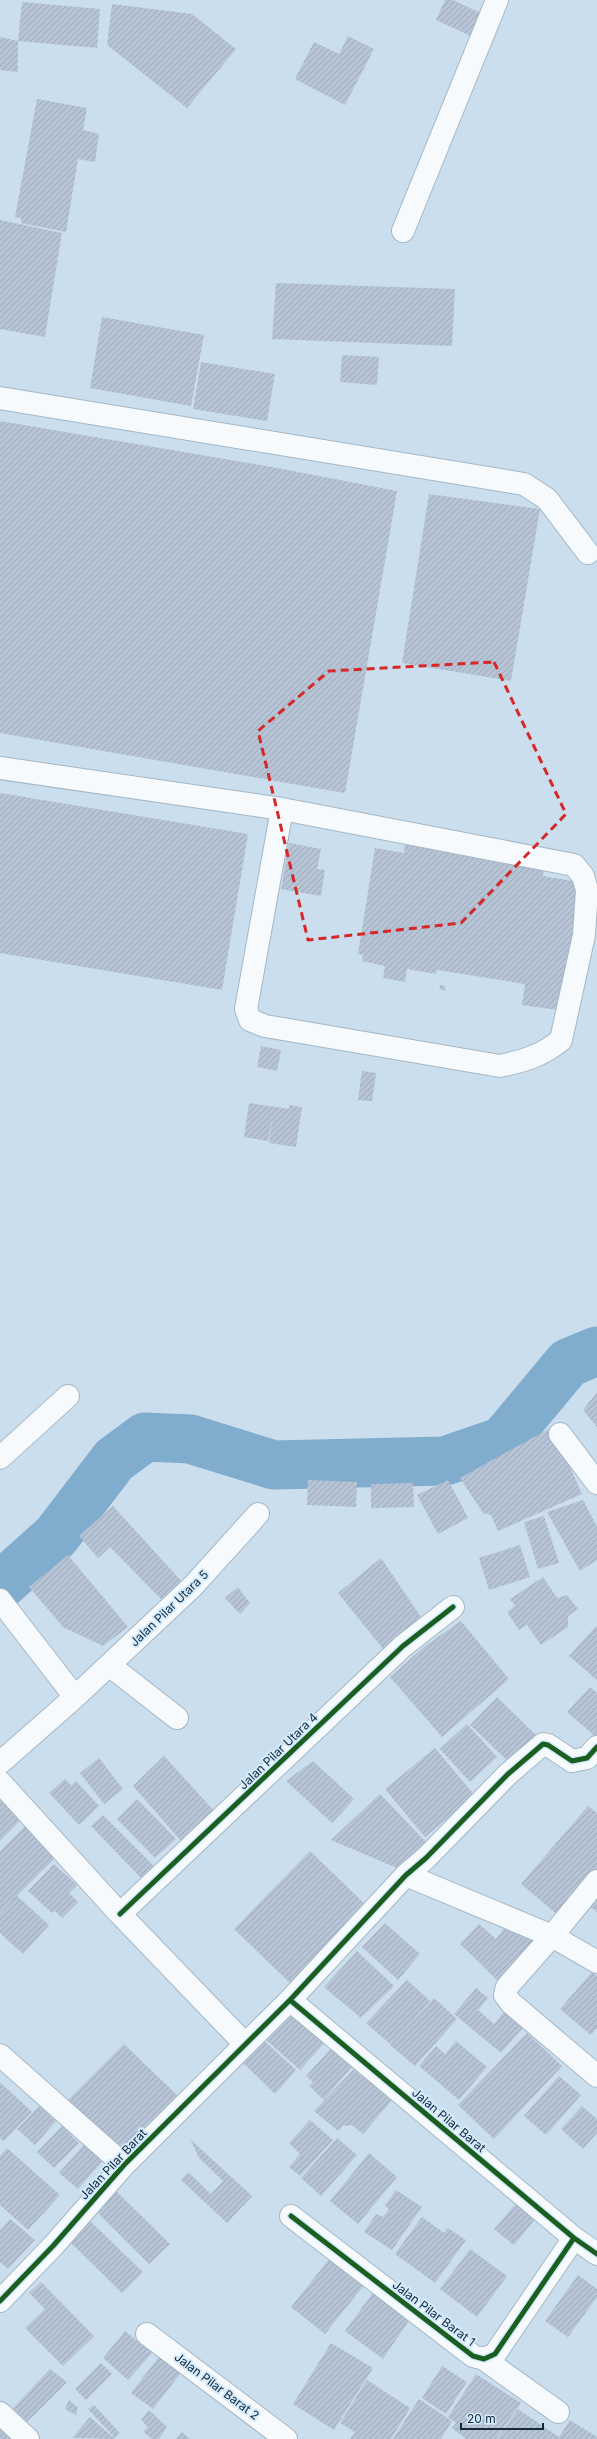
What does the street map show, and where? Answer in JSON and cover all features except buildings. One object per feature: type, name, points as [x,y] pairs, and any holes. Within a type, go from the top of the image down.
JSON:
[{"type":"street","points":[[403,231],[497,0]]},
{"type":"street","points":[[0,398],[524,484],[547,499],[588,553]]},
{"type":"street","points":[[0,768],[282,809],[574,865],[583,876],[587,890],[584,935],[561,1040],[549,1051],[528,1060],[500,1066],[264,1026],[250,1020],[246,1009],[282,809]]},
{"type":"street","points":[[0,1458],[68,1396]]},
{"type":"street","points":[[560,1434],[597,1483]]},
{"type":"street","name":"Jalan Pilar Utara 5","points":[[0,1764],[75,1697],[193,1586],[258,1514]]},
{"type":"street","points":[[2,1603],[75,1697]]},
{"type":"street","name":"Jalan Pilar Utara 4","points":[[120,1914],[342,1703],[358,1691],[394,1655],[453,1607]]},
{"type":"street","points":[[109,1665],[177,1718]]},
{"type":"street","name":"Jalan Pilar Barat","points":[[0,2301],[52,2246],[124,2165],[244,2043],[290,2000],[406,1875],[426,1858],[497,1785],[538,1746],[548,1745],[572,1760],[580,1761],[587,1758],[597,1747]]},
{"type":"street","points":[[0,1782],[120,1914],[244,2043]]},
{"type":"street","points":[[406,1875],[552,1936],[597,1962]]},
{"type":"street","points":[[597,1881],[552,1936],[507,1987],[505,1996],[511,2003],[597,2076]]},
{"type":"street","name":"Jalan Pilar Barat","points":[[290,2000],[574,2238],[597,2254]]},
{"type":"street","points":[[0,2055],[124,2165]]},
{"type":"street","name":"Jalan Pilar Barat 1","points":[[291,2216],[473,2356],[484,2358],[495,2354],[574,2238]]},
{"type":"street","name":"Jalan Pilar Barat 2","points":[[148,2334],[286,2439]]},
{"type":"street","points":[[484,2358],[558,2412]]},
{"type":"street","points":[[0,2413],[28,2439]]},
{"type":"highlighted area","points":[[494,662],[566,814],[461,923],[308,940],[258,731],[329,671]]},
{"type":"waterway","points":[[0,1586],[56,1536],[114,1460],[145,1437],[190,1439],[274,1465],[445,1461],[503,1441],[568,1363],[597,1351]]},
{"type":"cycle path","points":[[120,1914],[403,1646],[453,1607]]},
{"type":"cycle path","points":[[0,2301],[53,2246],[124,2165],[290,2000],[406,1875],[426,1858],[508,1774],[543,1744],[548,1745],[572,1761],[587,1758],[597,1747]]},
{"type":"cycle path","points":[[290,2000],[574,2238],[597,2254]]},
{"type":"cycle path","points":[[291,2216],[473,2356],[484,2359],[495,2354],[574,2238]]}]
